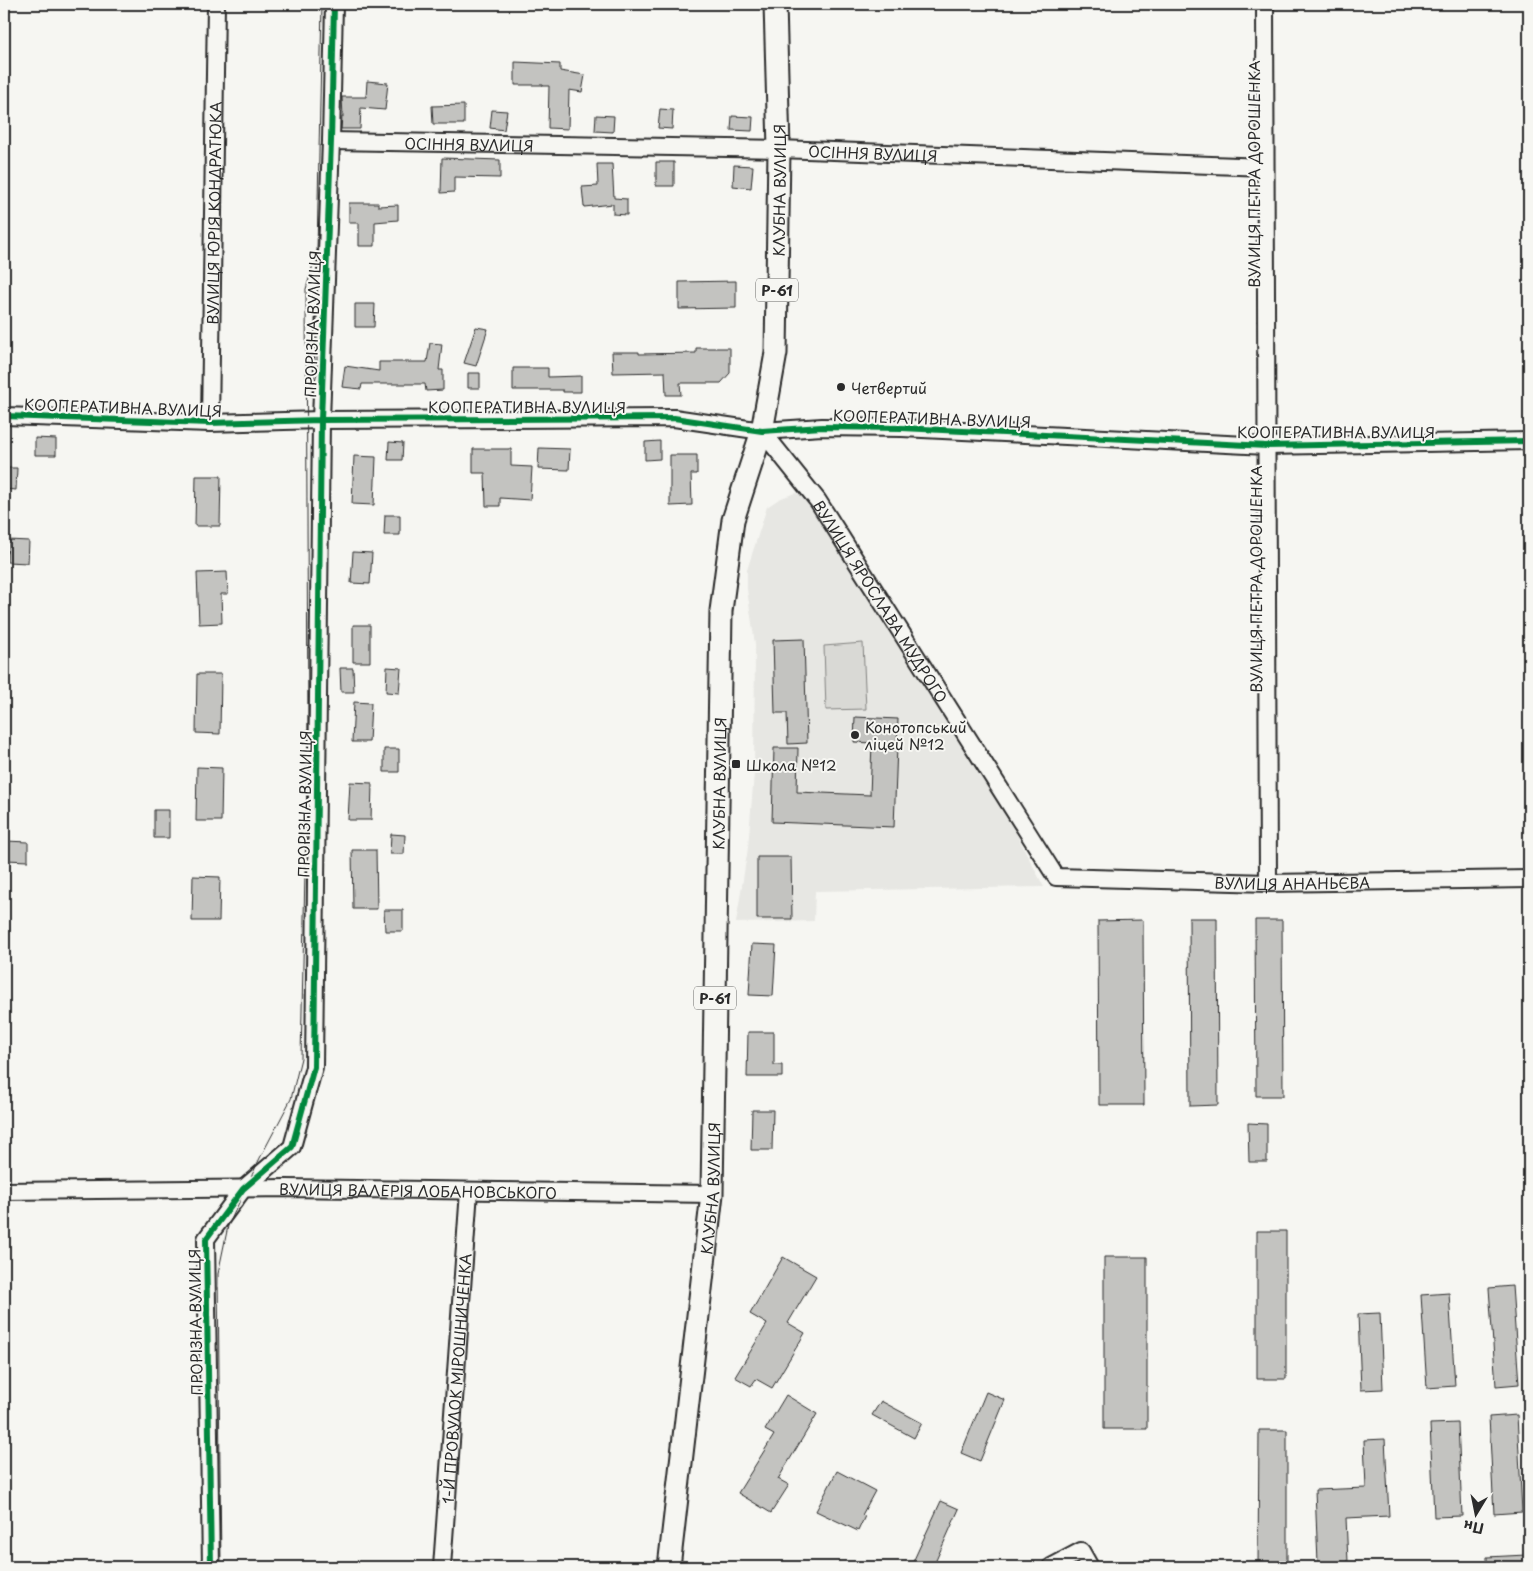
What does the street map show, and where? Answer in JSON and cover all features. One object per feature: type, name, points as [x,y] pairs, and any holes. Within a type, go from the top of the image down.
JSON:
[{"type":"main road","name":"КЛУБНА ВУЛИЦЯ","points":[[668,1567],[712,1194],[721,611],[733,520],[762,431],[776,352],[779,149],[775,4]]},
{"type":"street","name":"ВУЛИЦЯ ЮРІЯ КОНДРАТЮКА","points":[[210,423],[216,4]]},
{"type":"street","name":"ПРОРІЗНА ВУЛИЦЯ","points":[[211,1567],[206,1239],[243,1189],[292,1147],[314,1067],[321,420],[332,141],[334,4]]},
{"type":"street","name":"ВУЛИЦЯ ПЕТРА ДОРОШЕНКА","points":[[1265,4],[1268,884]]},
{"type":"street","name":"ОСІННЯ ВУЛИЦЯ","points":[[332,141],[779,149],[1265,167]]},
{"type":"street","name":"КООПЕРАТИВНА ВУЛИЦЯ","points":[[4,416],[210,423],[321,420],[674,418],[762,431],[822,427],[902,428],[1266,446],[1529,441]]},
{"type":"street","name":"ВУЛИЦЯ ЯРОСЛАВА МУДРОГО","points":[[762,431],[818,501],[1056,877]]},
{"type":"street","name":"ВУЛИЦЯ АНАНЬЄВА","points":[[1056,877],[1268,884],[1529,879]]},
{"type":"street","name":"ВУЛИЦЯ ВАЛЕРІЯ ЛОБАНОВСЬКОГО","points":[[4,1191],[243,1189],[712,1194]]},
{"type":"street","name":"1-Й ПРОВУЛОК МІРОШНИЧЕНКА","points":[[442,1567],[468,1191]]},
{"type":"street","points":[[1051,1567],[1081,1551],[1090,1567]]},
{"type":"shaded area","name":"Конотопський ліцей №12","points":[[795,493],[803,495],[934,697],[1017,835],[1044,887],[815,891],[814,921],[736,923],[748,848],[754,773],[755,644],[747,589],[747,570],[767,507],[779,499]]},
{"type":"shaded area","points":[[863,643],[866,709],[826,710],[824,646]]},
{"type":"building","points":[[515,62],[560,64],[560,71],[585,75],[582,92],[569,90],[568,129],[548,128],[549,86],[515,85]]},
{"type":"building","points":[[367,81],[388,83],[385,110],[361,108],[360,129],[341,129],[343,117],[342,97],[366,97]]},
{"type":"building","points":[[464,105],[464,124],[433,124],[432,106]]},
{"type":"building","points":[[660,109],[673,110],[672,129],[658,128]]},
{"type":"building","points":[[492,110],[507,111],[504,130],[490,128]]},
{"type":"building","points":[[596,115],[614,116],[613,132],[595,131]]},
{"type":"building","points":[[732,116],[753,117],[752,131],[731,130]]},
{"type":"building","points":[[442,158],[500,160],[500,178],[454,177],[454,192],[441,193]]},
{"type":"building","points":[[656,162],[674,162],[674,186],[656,186]]},
{"type":"building","points":[[597,164],[612,164],[614,198],[627,199],[627,215],[613,214],[613,204],[584,207],[582,187],[598,186]]},
{"type":"building","points":[[734,165],[753,166],[751,188],[733,186]]},
{"type":"building","points":[[349,203],[378,203],[378,206],[398,205],[398,220],[375,222],[375,246],[359,246],[359,223],[349,223]]},
{"type":"building","points":[[736,281],[736,308],[679,309],[679,282]]},
{"type":"building","points":[[355,304],[375,304],[374,327],[355,327]]},
{"type":"building","points":[[476,327],[488,329],[476,366],[464,363]]},
{"type":"building","points":[[430,343],[442,344],[439,370],[443,370],[443,390],[426,391],[425,384],[362,384],[361,389],[342,387],[345,366],[379,371],[379,362],[427,362]]},
{"type":"building","points":[[696,348],[730,348],[730,373],[721,383],[680,383],[681,395],[666,395],[665,372],[613,373],[612,352],[639,352],[639,354],[696,353]]},
{"type":"building","points":[[513,368],[548,368],[548,377],[581,376],[581,392],[513,390]]},
{"type":"building","points":[[468,373],[480,373],[480,388],[468,388]]},
{"type":"building","points":[[35,438],[56,439],[56,455],[35,455]]},
{"type":"building","points":[[660,441],[660,459],[645,460],[645,442]]},
{"type":"building","points":[[389,442],[403,443],[402,460],[388,460]]},
{"type":"building","points":[[539,448],[570,449],[569,470],[538,469]]},
{"type":"building","points":[[473,449],[511,449],[511,466],[532,467],[530,500],[500,498],[500,506],[486,506],[485,473],[473,473]]},
{"type":"building","points":[[670,455],[697,455],[697,474],[691,474],[692,505],[670,506]]},
{"type":"building","points":[[354,456],[376,457],[374,505],[352,504]]},
{"type":"building","points":[[4,468],[17,468],[16,490],[4,489]]},
{"type":"building","points":[[196,476],[221,476],[220,526],[195,526]]},
{"type":"building","points":[[385,515],[400,515],[400,535],[384,535]]},
{"type":"building","points":[[8,540],[29,541],[28,563],[7,562]]},
{"type":"building","points":[[353,552],[372,553],[370,584],[351,583]]},
{"type":"building","points":[[227,572],[228,594],[221,594],[222,623],[199,624],[197,573]]},
{"type":"building","points":[[353,625],[370,625],[370,662],[353,662]]},
{"type":"building","points":[[804,639],[807,743],[788,744],[787,713],[775,713],[773,640]]},
{"type":"building","points":[[387,667],[401,668],[399,693],[386,692]]},
{"type":"building","points":[[340,668],[353,668],[354,692],[341,692]]},
{"type":"building","points":[[197,674],[221,674],[220,734],[196,733]]},
{"type":"building","points":[[354,702],[371,703],[369,742],[352,742]]},
{"type":"building","points":[[855,717],[898,719],[894,827],[772,822],[774,748],[798,748],[797,792],[870,795],[872,743],[854,742]]},
{"type":"building","points":[[384,749],[399,749],[399,772],[384,772]]},
{"type":"building","points":[[197,767],[222,768],[221,821],[196,821]]},
{"type":"building","points":[[350,782],[372,783],[371,820],[348,820]]},
{"type":"building","points":[[154,810],[169,810],[169,838],[154,838]]},
{"type":"building","points":[[391,834],[405,835],[404,854],[390,854]]},
{"type":"building","points":[[6,841],[28,842],[28,861],[6,860]]},
{"type":"building","points":[[352,850],[376,850],[377,909],[353,909]]},
{"type":"building","points":[[757,857],[791,857],[792,919],[757,919]]},
{"type":"building","points":[[193,876],[220,877],[219,921],[192,921]]},
{"type":"building","points":[[384,910],[403,910],[403,931],[385,931]]},
{"type":"building","points":[[1189,918],[1217,918],[1218,1105],[1190,1106]]},
{"type":"building","points":[[1143,920],[1144,1105],[1099,1105],[1098,921]]},
{"type":"building","points":[[1255,920],[1282,920],[1283,1096],[1256,1096]]},
{"type":"building","points":[[752,944],[776,945],[773,996],[749,995]]},
{"type":"building","points":[[748,1032],[774,1032],[774,1065],[782,1065],[782,1077],[747,1077]]},
{"type":"building","points":[[752,1110],[773,1110],[772,1150],[751,1150]]},
{"type":"building","points":[[1248,1123],[1267,1124],[1267,1162],[1249,1162]]},
{"type":"building","points":[[1257,1231],[1286,1231],[1286,1379],[1257,1379]]},
{"type":"building","points":[[783,1257],[816,1276],[788,1323],[805,1333],[772,1388],[756,1379],[751,1386],[735,1377],[767,1324],[750,1314]]},
{"type":"building","points":[[1104,1257],[1147,1257],[1147,1429],[1104,1429]]},
{"type":"building","points":[[1512,1286],[1519,1384],[1496,1386],[1489,1288]]},
{"type":"building","points":[[1449,1293],[1455,1386],[1427,1388],[1421,1295]]},
{"type":"building","points":[[1380,1313],[1383,1389],[1361,1390],[1358,1314]]},
{"type":"building","points":[[986,1392],[1005,1400],[980,1461],[961,1453]]},
{"type":"building","points":[[786,1395],[817,1414],[778,1479],[789,1485],[771,1513],[738,1493],[774,1435],[765,1430]]},
{"type":"building","points":[[881,1401],[922,1423],[914,1438],[872,1415]]},
{"type":"building","points":[[1517,1415],[1522,1512],[1494,1514],[1489,1417]]},
{"type":"building","points":[[1458,1423],[1462,1516],[1434,1517],[1430,1424]]},
{"type":"building","points":[[1259,1430],[1287,1430],[1287,1567],[1258,1567]]},
{"type":"building","points":[[1385,1439],[1389,1516],[1346,1518],[1348,1562],[1318,1563],[1315,1490],[1366,1488],[1364,1440]]},
{"type":"building","points":[[837,1471],[875,1491],[862,1515],[865,1516],[858,1531],[816,1511]]},
{"type":"building","points":[[941,1501],[959,1509],[933,1567],[919,1567],[912,1564]]},
{"type":"building","points":[[1526,1555],[1527,1567],[1487,1567],[1487,1557]]},
{"type":"tram line","points":[[311,395],[317,373],[317,251],[322,4]]},
{"type":"tram line","points":[[221,1567],[218,1274],[228,1226],[260,1158],[291,1099],[301,1058],[308,732],[306,289],[317,251]]},
{"type":"cycle path","points":[[211,1567],[206,1239],[243,1189],[292,1147],[314,1067],[321,420],[334,4]]},
{"type":"cycle path","points":[[4,416],[210,423],[321,420],[674,418],[762,431],[822,427],[902,428],[1267,446],[1529,441]]},
{"type":"place","name":"Четвертий","points":[[841,387]]},
{"type":"place","name":"Конотопський ліцей №12","points":[[855,735]]},
{"type":"place","name":"Школа №12","points":[[736,764]]}]
